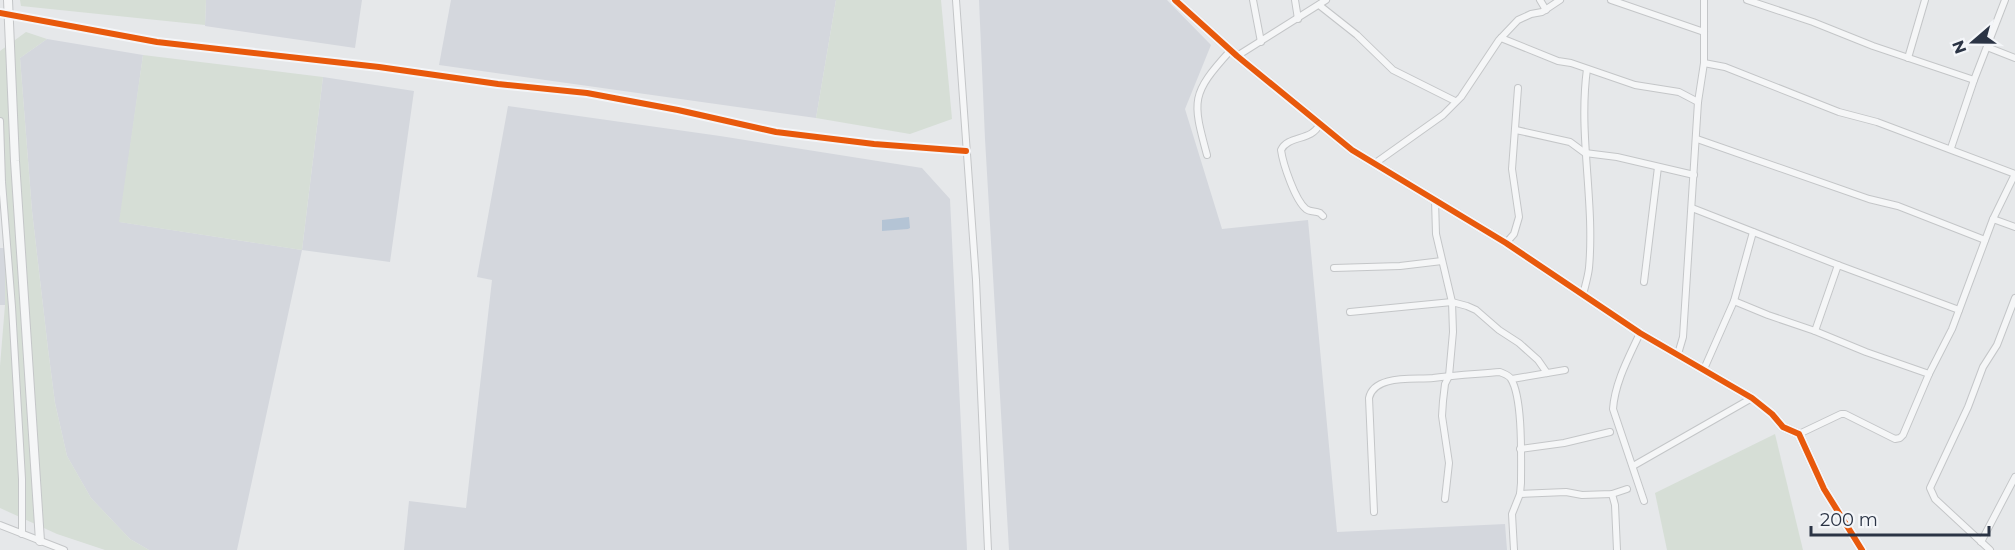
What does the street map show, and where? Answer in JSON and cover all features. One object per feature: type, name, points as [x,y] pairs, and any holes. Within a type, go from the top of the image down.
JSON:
[{"type":"street","points":[[8,0],[4,13],[40,541]]},
{"type":"street","points":[[956,0],[976,280],[988,550]]},
{"type":"street","points":[[1175,0],[1234,54],[1320,125],[1374,164],[1506,243],[1640,333],[1752,398],[1772,414],[1783,427],[1799,434],[1824,489],[1862,550]]},
{"type":"street","points":[[1253,0],[1261,42]]},
{"type":"street","points":[[1295,0],[1298,19]]},
{"type":"street","points":[[1208,155],[1198,122],[1198,98],[1208,75],[1234,54],[1261,42],[1326,0]]},
{"type":"street","points":[[1540,0],[1546,10]]},
{"type":"street","points":[[1374,164],[1438,119],[1461,97],[1501,38],[1518,20],[1546,10],[1560,0]]},
{"type":"street","points":[[1611,0],[1704,32]]},
{"type":"street","points":[[1678,354],[1683,337],[1698,102],[1704,63],[1704,0]]},
{"type":"street","points":[[1747,0],[1773,4],[1908,58],[1974,80]]},
{"type":"street","points":[[1908,58],[1925,0]]},
{"type":"street","points":[[1951,148],[2005,0]]},
{"type":"street","points":[[1319,5],[1357,35],[1393,70],[1455,101]]},
{"type":"street","points":[[4,13],[157,42],[587,93],[776,132],[873,144],[966,151]]},
{"type":"street","points":[[1501,38],[1540,55],[1641,86],[1679,92],[1698,102]]},
{"type":"street","points":[[1987,47],[2015,58]]},
{"type":"street","points":[[1704,63],[1725,67],[1839,112],[1877,122],[1951,148],[2015,174],[1985,240],[1945,343],[1900,438],[1882,433],[1845,414],[1840,414],[1799,434]]},
{"type":"street","points":[[1583,295],[1589,269],[1584,115],[1587,69]]},
{"type":"street","points":[[1506,243],[1514,234],[1519,218],[1512,169],[1518,88]]},
{"type":"street","points":[[0,121],[4,248],[22,479],[22,534]]},
{"type":"street","points":[[1320,125],[1317,131],[1286,143],[1281,150],[1290,179],[1304,207],[1323,216]]},
{"type":"street","points":[[1516,130],[1570,142],[1585,153],[1694,175]]},
{"type":"street","points":[[1697,139],[1869,199],[1898,206],[1985,240]]},
{"type":"street","points":[[2,161],[15,160]]},
{"type":"street","points":[[1644,282],[1658,167]]},
{"type":"street","points":[[1435,200],[1434,222],[1452,303],[1453,332],[1442,416],[1449,463],[1445,499]]},
{"type":"street","points":[[1692,208],[1959,310]]},
{"type":"street","points":[[1994,219],[2015,227]]},
{"type":"street","points":[[1704,369],[1734,301],[1753,232]]},
{"type":"street","points":[[1334,268],[1400,266],[1442,261]]},
{"type":"street","points":[[1815,331],[1838,265]]},
{"type":"street","points":[[1990,550],[1935,499],[1930,488],[1968,407],[1983,367],[1997,345],[2015,298]]},
{"type":"street","points":[[1734,301],[1929,374]]},
{"type":"street","points":[[1350,312],[1452,303],[1467,306],[1476,310],[1499,330],[1519,343],[1538,360],[1547,373]]},
{"type":"street","points":[[1640,333],[1614,398],[1614,409],[1644,501]]},
{"type":"street","points":[[1512,379],[1565,370]]},
{"type":"street","points":[[1374,512],[1370,393],[1378,386],[1403,378],[1500,372],[1512,379],[1519,413],[1520,494],[1512,514],[1514,550]]},
{"type":"street","points":[[1633,466],[1752,398]]},
{"type":"street","points":[[1520,449],[1564,443],[1610,432]]},
{"type":"street","points":[[1981,542],[2015,477]]},
{"type":"street","points":[[1520,494],[1566,492],[1581,495],[1612,494],[1627,489]]},
{"type":"street","points":[[1612,494],[1615,505],[1617,550]]},
{"type":"street","points":[[0,525],[63,550]]},
{"type":"shaded area","points":[[20,0],[206,0],[205,25],[21,6]]},
{"type":"shaded area","points":[[206,0],[362,0],[355,48],[205,26]]},
{"type":"shaded area","points":[[451,0],[836,0],[816,118],[439,65]]},
{"type":"shaded area","points":[[836,0],[941,0],[952,119],[910,134],[816,118]]},
{"type":"shaded area","points":[[979,0],[1167,0],[1211,45],[1185,109],[1222,229],[1308,220],[1337,532],[1505,524],[1507,550],[1009,550]]},
{"type":"shaded area","points":[[26,32],[47,39],[20,58],[32,211],[48,349],[55,403],[67,456],[91,498],[130,539],[149,550],[105,550],[57,534],[0,508],[0,366],[5,305],[5,248],[0,178],[0,51]]},
{"type":"shaded area","points":[[47,39],[143,55],[120,222],[302,250],[237,550],[149,550],[130,539],[91,498],[67,456],[55,403],[48,349],[32,211],[20,58]]},
{"type":"shaded area","points":[[143,55],[323,77],[302,250],[119,222]]},
{"type":"shaded area","points":[[323,77],[414,91],[390,262],[302,250]]},
{"type":"shaded area","points":[[508,106],[922,168],[950,199],[967,550],[404,550],[409,501],[466,508],[492,280],[477,277]]},
{"type":"shaded area","points":[[0,248],[5,248],[5,305],[0,305]]},
{"type":"shaded area","points":[[1775,434],[1803,550],[1667,550],[1655,493]]},
{"type":"water","points":[[909,217],[910,228],[882,231],[882,220]]},
{"type":"cycle path","points":[[1175,0],[1237,56],[1352,150],[1506,243],[1640,333],[1752,398],[1772,414],[1783,427],[1799,434],[1824,489],[1862,550]]},
{"type":"cycle path","points":[[0,13],[157,42],[587,93],[776,132],[874,144],[966,151]]}]
